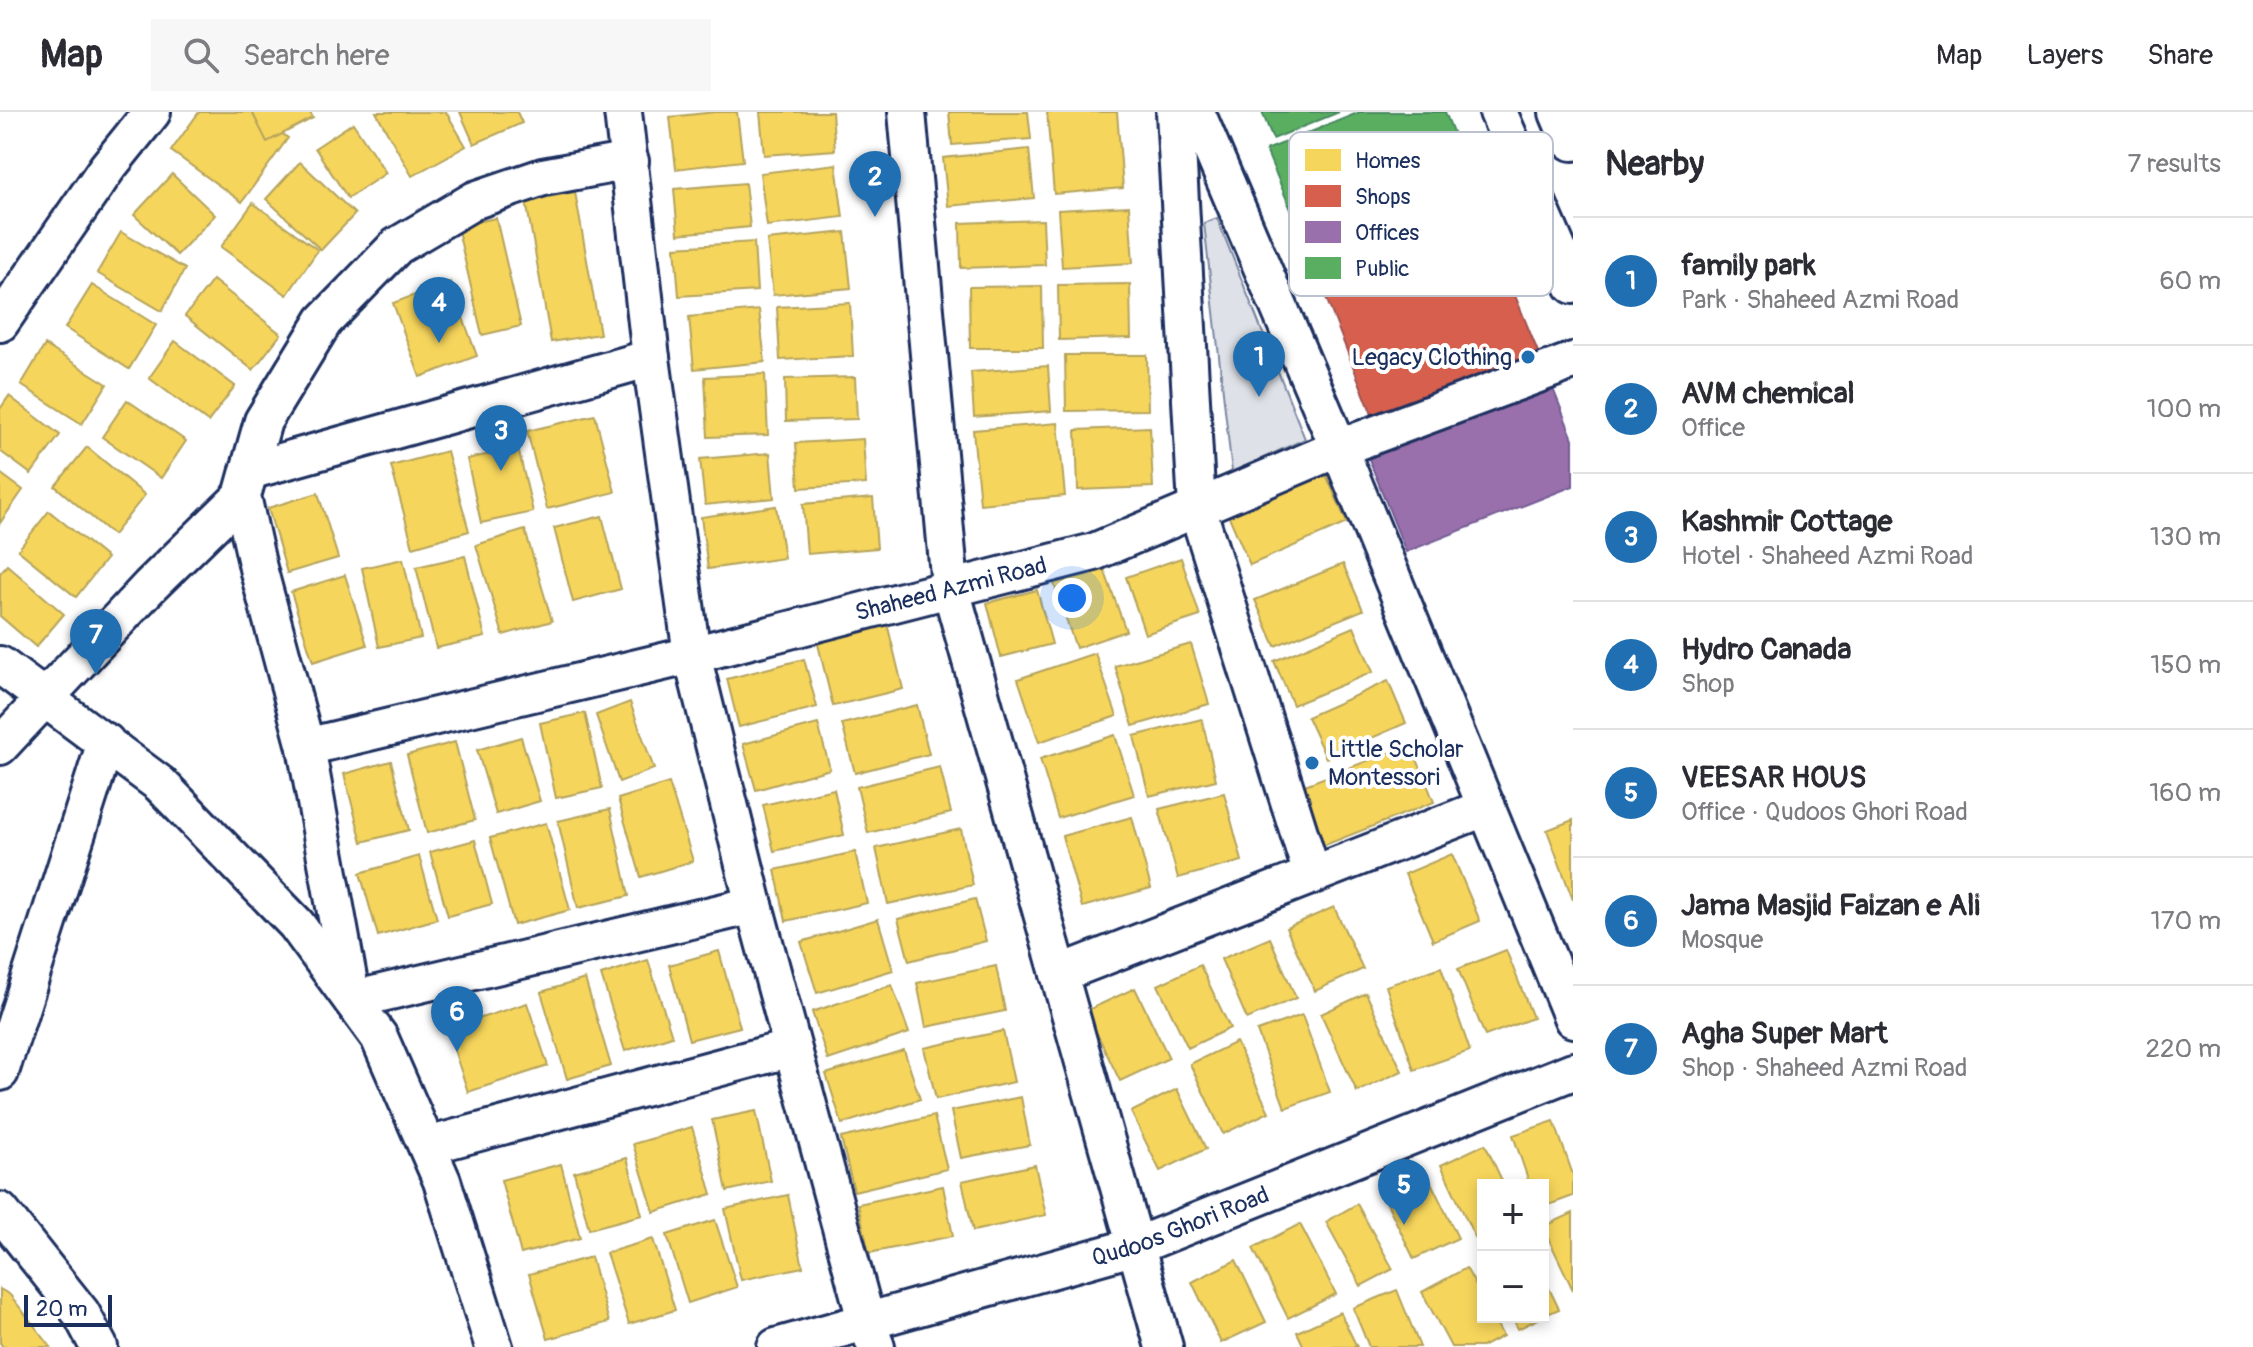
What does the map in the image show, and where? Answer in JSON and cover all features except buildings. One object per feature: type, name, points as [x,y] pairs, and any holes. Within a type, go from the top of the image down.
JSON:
[{"type":"highway","points":[[1562,112],[1573,138]]},
{"type":"street","points":[[0,323],[107,168],[152,112]]},
{"type":"street","points":[[623,112],[651,358],[692,655],[754,905],[871,1334]]},
{"type":"street","points":[[907,112],[950,586],[1164,1347]]},
{"type":"street","points":[[1175,112],[1197,508],[1312,874]]},
{"type":"street","points":[[1196,112],[1339,448],[1573,1019]]},
{"type":"street","points":[[1498,112],[1507,132]]},
{"type":"street","points":[[352,1000],[306,747],[246,484],[263,421],[324,321],[397,246],[475,200],[543,177],[630,161]]},
{"type":"street","points":[[1553,239],[1573,285]]},
{"type":"street","points":[[0,746],[246,484],[651,358]]},
{"type":"street","name":"Shaheed Azmi Road","points":[[306,747],[692,655],[950,586],[1094,552],[1339,448],[1573,361]]},
{"type":"street","points":[[0,665],[160,784],[296,924],[379,1037],[442,1181],[494,1347]]},
{"type":"street","points":[[0,1072],[106,742]]},
{"type":"street","points":[[1059,974],[1487,807]]},
{"type":"street","points":[[352,1000],[754,905]]},
{"type":"street","points":[[427,1146],[792,1048]]},
{"type":"street","name":"Qudoos Ghori Road","points":[[776,1347],[871,1334],[1136,1246],[1573,1071]]},
{"type":"street","points":[[0,1211],[81,1313],[99,1347]]},
{"type":"shaded area","points":[[1217,218],[1305,439],[1232,472],[1204,223]]},
{"type":"place","name":"AVM chemical","points":[[875,217]]},
{"type":"place","name":"Hydro Canada","points":[[439,343]]},
{"type":"place","name":"Legacy Clothing","points":[[1528,357]]},
{"type":"place","name":"family park","points":[[1259,397]]},
{"type":"place","name":"Kashmir Cottage","points":[[501,471]]},
{"type":"place","name":"Agha Super Mart","points":[[96,675]]},
{"type":"place","name":"Little Scholar Montessori","points":[[1312,763]]},
{"type":"place","name":"Jama Masjid Faizan e Ali","points":[[457,1052]]},
{"type":"place","name":"VEESAR HOUS","points":[[1404,1225]]}]
